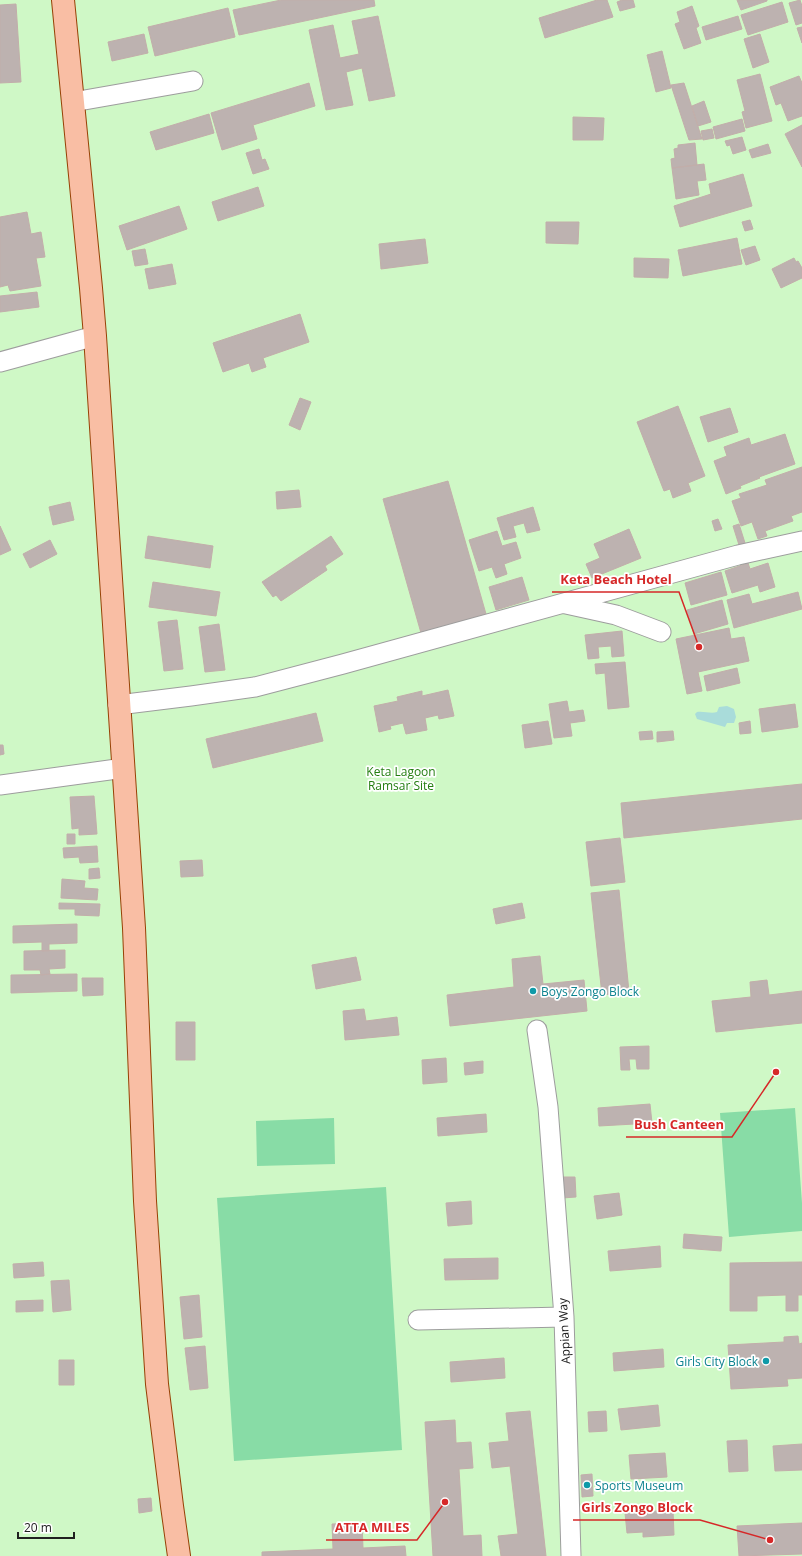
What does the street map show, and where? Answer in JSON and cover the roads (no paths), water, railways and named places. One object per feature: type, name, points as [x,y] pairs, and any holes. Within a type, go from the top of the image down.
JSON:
[{"type":"main road","points":[[63,0],[95,336],[118,704],[124,768],[134,928],[146,1209],[157,1384],[179,1556]]},
{"type":"street","points":[[72,102],[193,81]]},
{"type":"street","points":[[0,362],[95,336]]},
{"type":"street","points":[[118,704],[255,687],[564,604],[738,555],[802,541]]},
{"type":"street","points":[[564,604],[616,615],[661,632]]},
{"type":"street","points":[[0,785],[124,768]]},
{"type":"street","name":"Appian Way","points":[[537,1030],[548,1107],[564,1317],[571,1556]]},
{"type":"street","points":[[418,1320],[564,1317]]},
{"type":"water","points":[[727,706],[734,709],[736,717],[734,723],[727,723],[725,727],[697,719],[695,714],[697,712],[717,712],[719,707]]},
{"type":"place","name":"Keta Beach Hotel","points":[[699,647]]},
{"type":"place","name":"Boys Zongo Block","points":[[533,991]]},
{"type":"place","name":"Bush Canteen","points":[[776,1072]]},
{"type":"place","name":"Girls City Block","points":[[766,1361]]},
{"type":"place","name":"Sports Museum","points":[[587,1485]]},
{"type":"place","name":"ATTA MILES","points":[[445,1502]]},
{"type":"place","name":"Girls Zongo Block","points":[[770,1540]]},
{"type":"park label","name":"Keta Lagoon Ramsar Site","points":[[401,778]]}]
